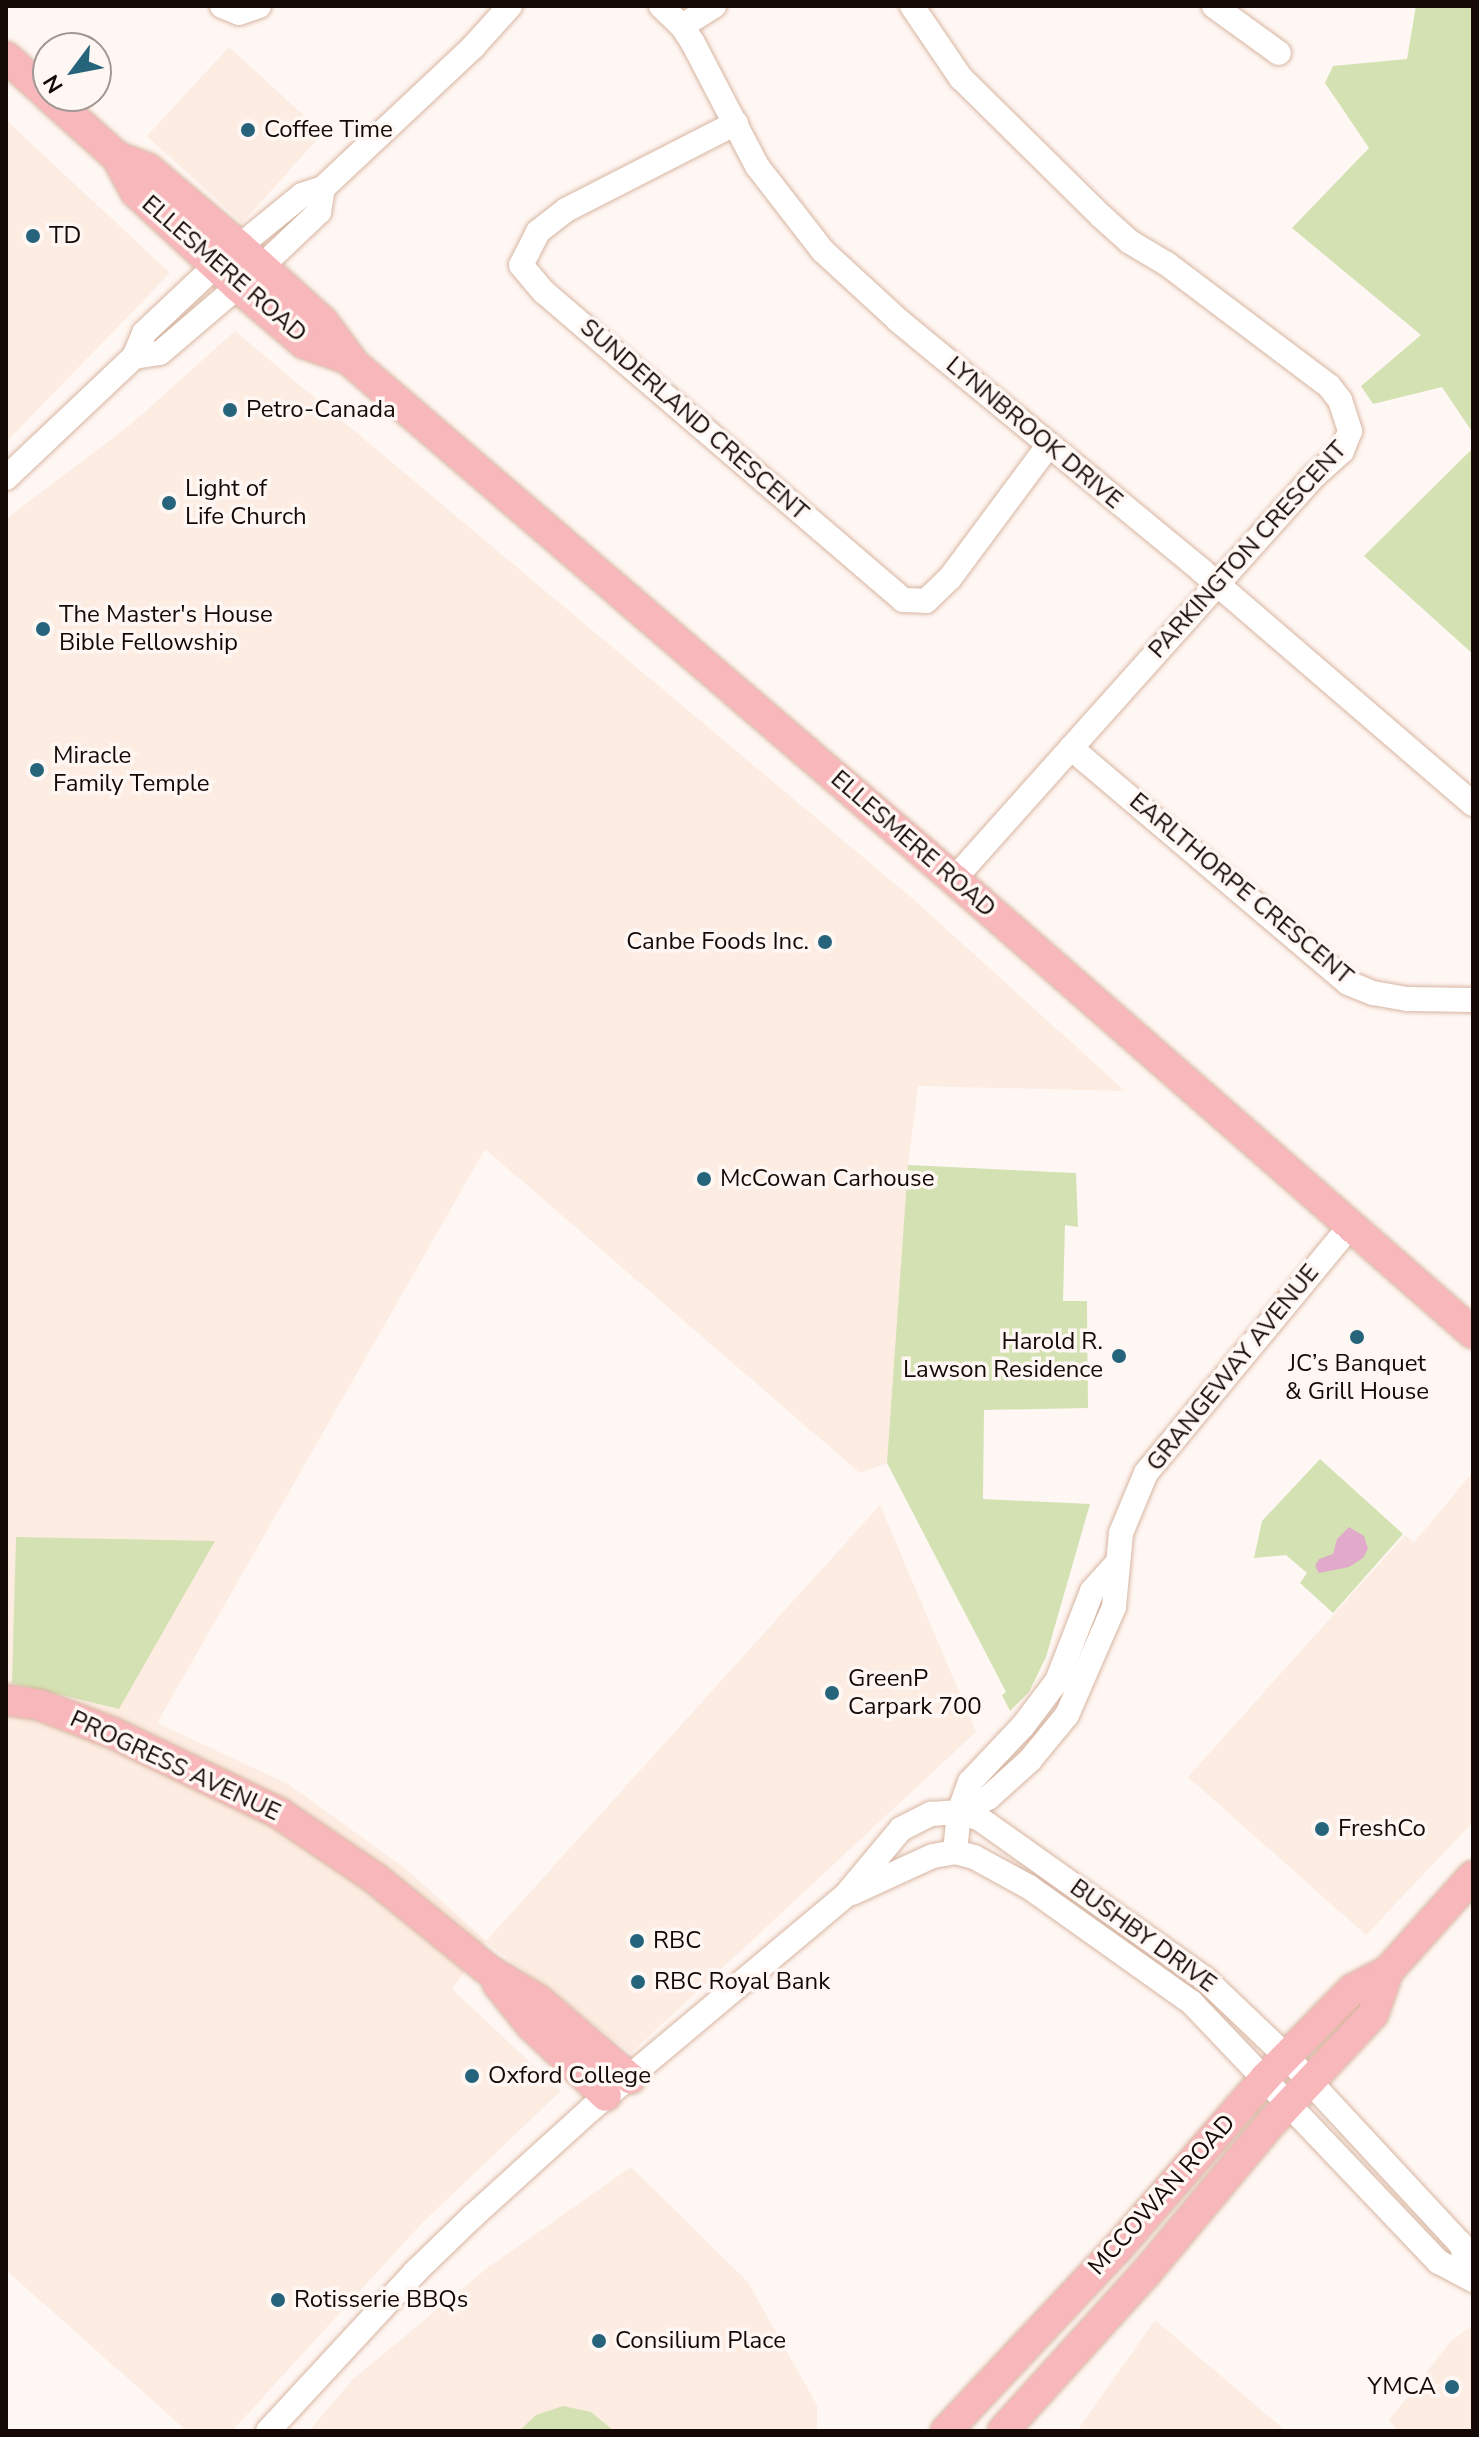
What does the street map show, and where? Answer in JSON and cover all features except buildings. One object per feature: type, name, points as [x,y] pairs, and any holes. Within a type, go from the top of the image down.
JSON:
[{"type":"main road","name":"ELLESMERE ROAD","points":[[6,57],[32,80]]},
{"type":"main road","name":"ELLESMERE ROAD","points":[[68,112],[117,157],[136,192],[237,286],[304,343],[349,359]]},
{"type":"main road","name":"ELLESMERE ROAD","points":[[117,157],[148,169],[239,246],[323,322],[349,359],[954,879],[1473,1333]]},
{"type":"main road","name":"PROGRESS AVENUE","points":[[6,1700],[40,1705],[115,1734],[253,1798],[376,1879],[487,1969],[531,2025],[618,2087]]},
{"type":"main road","name":"MCCOWAN ROAD","points":[[946,2431],[1117,2249],[1265,2078],[1353,1989],[1388,1971],[1473,1876]]},
{"type":"main road","name":"MCCOWAN ROAD","points":[[1003,2431],[1145,2274],[1289,2105],[1373,2014],[1388,1971]]},
{"type":"street","points":[[222,6],[239,13],[259,6]]},
{"type":"street","points":[[6,478],[134,357],[144,333],[215,266],[302,195],[323,188],[473,47],[510,6]]},
{"type":"street","name":"LYNNBROOK DRIVE","points":[[661,6],[682,26],[757,166],[823,251],[899,321],[1218,584],[1473,804]]},
{"type":"street","points":[[682,26],[714,6]]},
{"type":"street","name":"PARKINGTON CRESCENT","points":[[912,6],[961,78],[1101,216],[1329,386],[1340,400],[1350,431],[1342,451],[1315,475],[954,879]]},
{"type":"street","points":[[1214,6],[1279,53]]},
{"type":"street","name":"SUNDERLAND CRESCENT","points":[[736,123],[566,210],[538,232],[521,265],[544,292],[903,600],[926,601],[937,591],[1048,446]]},
{"type":"street","points":[[134,357],[160,353],[262,266],[319,212],[323,188]]},
{"type":"street","name":"EARLTHORPE CRESCENT","points":[[1071,748],[1348,983],[1373,993],[1408,999],[1473,1000]]},
{"type":"street","name":"GRANGEWAY AVENUE","points":[[955,1852],[959,1812],[970,1782],[1023,1726],[1057,1681],[1092,1591],[1116,1564],[1121,1533],[1146,1473],[1351,1225]]},
{"type":"street","points":[[268,2431],[415,2272],[618,2087],[846,1895],[901,1829],[931,1814],[959,1812]]},
{"type":"street","name":"BUSHBY DRIVE","points":[[959,1812],[980,1819],[1204,1978],[1286,2056],[1460,2243],[1473,2273]]},
{"type":"street","points":[[846,1895],[933,1856],[955,1852]]},
{"type":"street","name":"BUSHBY DRIVE","points":[[955,1852],[974,1857],[1041,1896],[1191,2002],[1439,2262],[1473,2280]]},
{"type":"street","points":[[1041,1896],[1057,1873]]},
{"type":"street","points":[[1162,1982],[1177,1958]]},
{"type":"shaded area","points":[[229,47],[323,133],[242,223],[147,136]]},
{"type":"shaded area","points":[[6,120],[170,273],[6,442]]},
{"type":"shaded area","points":[[235,331],[913,899],[1125,1091],[918,1086],[908,1165],[889,1458],[887,1463],[860,1473],[485,1149],[157,1723],[288,1784],[406,1869],[486,1941],[880,1505],[976,1732],[631,2053],[486,1942],[452,1989],[561,2091],[422,2223],[232,2431],[187,2431],[6,2270],[6,519],[130,425]]},
{"type":"shaded area","points":[[1473,1472],[1473,1822],[1366,1935],[1188,1777],[1405,1535],[1414,1543]]},
{"type":"shaded area","points":[[1349,1527],[1364,1536],[1368,1549],[1363,1558],[1349,1567],[1319,1573],[1315,1566],[1319,1559],[1333,1554],[1337,1539]]},
{"type":"shaded area","points":[[631,2167],[747,2281],[817,2405],[817,2431],[309,2431],[352,2380],[486,2269]]},
{"type":"shaded area","points":[[1155,2320],[1286,2431],[1077,2431]]},
{"type":"shaded area","name":"YMCA","points":[[1473,2325],[1473,2431],[1398,2431],[1389,2420],[1451,2341]]},
{"type":"green space","points":[[1416,6],[1473,6],[1473,433],[1442,387],[1373,404],[1361,386],[1421,335],[1292,228],[1369,148],[1325,83],[1333,66],[1407,59]]},
{"type":"green space","points":[[1473,448],[1473,654],[1364,556]]},
{"type":"green space","points":[[908,1165],[1076,1173],[1078,1227],[1065,1225],[1063,1301],[1087,1301],[1088,1408],[984,1410],[983,1499],[1090,1504],[1046,1657],[1029,1692],[1010,1711],[1002,1695],[1006,1692],[887,1463]]},
{"type":"green space","points":[[1320,1459],[1403,1534],[1333,1613],[1300,1583],[1307,1573],[1286,1555],[1254,1558],[1262,1521]]},
{"type":"green space","points":[[16,1537],[215,1541],[119,1709],[12,1683]]},
{"type":"green space","points":[[563,2406],[591,2412],[614,2431],[519,2431],[536,2415]]},
{"type":"place","name":"Coffee Time","points":[[248,130]]},
{"type":"place","name":"TD","points":[[33,236]]},
{"type":"place","name":"Petro-Canada","points":[[230,410]]},
{"type":"place","name":"Light of Life Church","points":[[169,503]]},
{"type":"place","name":"The Master's House Bible Fellowship","points":[[43,629]]},
{"type":"place","name":"Miracle Family Temple","points":[[37,770]]},
{"type":"place","name":"Canbe Foods Inc.","points":[[825,942]]},
{"type":"place","name":"McCowan Carhouse","points":[[704,1179]]},
{"type":"place","name":"JC’s Banquet & Grill House","points":[[1357,1337]]},
{"type":"place","name":"Harold R. Lawson Residence","points":[[1119,1356]]},
{"type":"place","name":"GreenP Carpark 700","points":[[832,1693]]},
{"type":"place","name":"FreshCo","points":[[1322,1829]]},
{"type":"place","name":"RBC","points":[[637,1941]]},
{"type":"place","name":"RBC Royal Bank","points":[[638,1982]]},
{"type":"place","name":"Oxford College","points":[[472,2076]]},
{"type":"place","name":"Rotisserie BBQs","points":[[278,2300]]},
{"type":"place","name":"Consilium Place","points":[[599,2341]]},
{"type":"place","name":"YMCA","points":[[1452,2387]]}]
